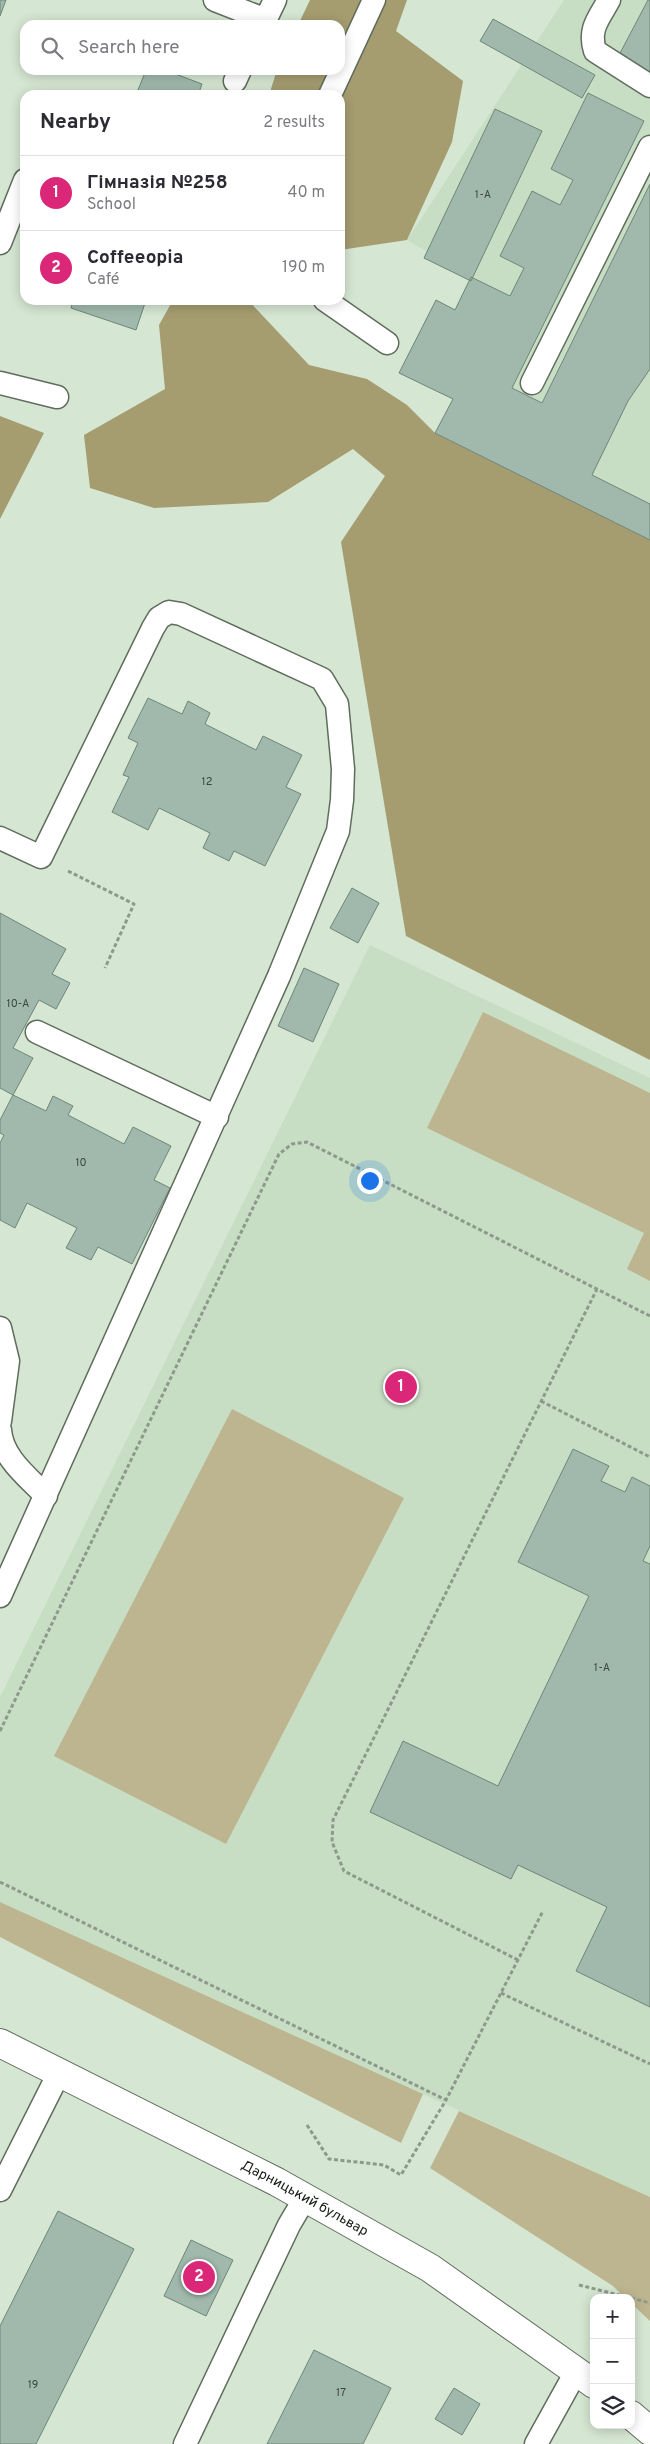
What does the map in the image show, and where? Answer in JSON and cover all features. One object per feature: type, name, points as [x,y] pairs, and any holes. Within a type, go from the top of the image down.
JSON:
[{"type":"street","name":"Дарницький бульвар","points":[[0,2043],[277,2182],[430,2268],[585,2377]]},
{"type":"street","points":[[635,2418],[650,2431]]},
{"type":"lane","points":[[216,0],[260,20]]},
{"type":"lane","points":[[265,20],[275,0]]},
{"type":"lane","points":[[345,63],[374,0]]},
{"type":"lane","points":[[609,0],[594,26],[591,39],[595,51],[650,86]]},
{"type":"lane","points":[[332,90],[339,75]]},
{"type":"lane","points":[[532,383],[650,147]]},
{"type":"lane","points":[[0,243],[20,193]]},
{"type":"lane","points":[[332,305],[387,342]]},
{"type":"lane","points":[[0,382],[57,397]]},
{"type":"lane","points":[[0,838],[41,857],[153,628],[160,618],[169,612],[181,614],[322,679],[337,704],[343,768],[342,800],[338,831],[279,976],[0,1596]]},
{"type":"lane","points":[[37,1032],[216,1116]]},
{"type":"lane","points":[[0,1328],[8,1361],[0,1421]]},
{"type":"lane","points":[[0,1430],[0,1439],[8,1456],[46,1496]]},
{"type":"lane","points":[[0,2190],[59,2073]]},
{"type":"lane","points":[[185,2444],[289,2225],[305,2198]]},
{"type":"lane","points":[[536,2444],[585,2377]]},
{"type":"path","points":[[41,857],[134,904],[105,968]]},
{"type":"path","points":[[0,1731],[279,1154],[292,1144],[307,1142],[650,1316]]},
{"type":"path","points":[[518,1960],[344,1871],[332,1842],[333,1820],[597,1289]]},
{"type":"path","points":[[541,1401],[650,1457]]},
{"type":"path","points":[[0,1882],[446,2100]]},
{"type":"path","points":[[307,2125],[330,2159],[384,2165],[401,2175],[446,2100],[544,1911]]},
{"type":"path","points":[[501,1993],[650,2064]]},
{"type":"path","points":[[579,2285],[615,2294]]},
{"type":"path","points":[[635,2299],[650,2303]]},
{"type":"shaded area","points":[[310,0],[407,0],[396,31],[463,81],[452,142],[407,240],[345,249],[345,90],[271,90],[275,75],[345,75],[345,20],[300,20]]},
{"type":"shaded area","points":[[564,0],[650,0],[650,540],[435,433],[453,399],[399,373],[436,300],[455,309],[471,277],[407,240]]},
{"type":"shaded area","points":[[170,305],[253,305],[309,365],[367,379],[407,405],[435,433],[650,540],[650,1060],[406,936],[341,542],[385,476],[353,449],[268,502],[154,508],[90,488],[84,435],[165,389],[159,325]]},
{"type":"shaded area","points":[[0,416],[44,433],[0,519]]},
{"type":"shaded area","points":[[370,945],[650,1078],[650,2197],[0,1902],[0,1697]]},
{"type":"shaded area","points":[[483,1012],[650,1093],[650,1281],[627,1269],[644,1233],[427,1128]]},
{"type":"shaded area","points":[[232,1409],[404,1498],[226,1844],[54,1756]]},
{"type":"shaded area","points":[[0,1902],[423,2094],[401,2143],[0,1937]]},
{"type":"shaded area","points":[[459,2111],[650,2197],[650,2321],[635,2307],[635,2294],[621,2294],[613,2286],[430,2168]]},
{"type":"building","points":[[0,0],[6,0],[0,16]]},
{"type":"building","points":[[648,0],[650,0],[650,73],[618,57]]},
{"type":"building","points":[[493,19],[595,75],[582,98],[480,41]]},
{"type":"building","points":[[144,75],[178,75],[202,84],[200,90],[138,90]]},
{"type":"building","points":[[588,93],[644,121],[512,388],[542,403],[650,184],[650,369],[628,401],[592,475],[650,504],[650,540],[435,433],[453,399],[399,373],[436,300],[455,310],[471,277],[510,296],[524,268],[500,256],[532,191],[560,205],[573,180],[551,169]]},
{"type":"building","points":[[495,109],[542,131],[471,281],[424,258]]},
{"type":"building","points":[[72,305],[144,305],[136,330],[71,308]]},
{"type":"building","points":[[148,698],[182,714],[188,701],[210,713],[205,724],[256,750],[263,736],[302,755],[286,787],[301,794],[265,866],[234,851],[229,861],[203,848],[210,833],[159,808],[148,830],[112,812],[129,777],[123,775],[138,743],[128,738]]},
{"type":"building","points":[[352,888],[379,903],[358,943],[330,928]]},
{"type":"building","points":[[0,913],[66,949],[52,974],[70,983],[56,1009],[39,1000],[13,1048],[33,1058],[13,1095],[0,1088]]},
{"type":"building","points":[[304,968],[339,984],[313,1042],[278,1026]]},
{"type":"building","points":[[13,1095],[46,1111],[53,1096],[73,1106],[68,1115],[124,1144],[133,1127],[171,1146],[154,1180],[170,1188],[132,1264],[98,1247],[91,1260],[66,1248],[77,1228],[27,1203],[15,1228],[0,1220],[0,1143],[4,1135],[0,1133],[0,1120]]},
{"type":"building","points":[[573,1449],[609,1466],[601,1481],[625,1492],[632,1477],[650,1486],[650,1546],[643,1561],[650,1564],[650,2007],[576,1971],[607,1907],[518,1865],[511,1879],[370,1812],[403,1741],[498,1786],[589,1596],[518,1562]]},
{"type":"building","points":[[58,2211],[134,2249],[36,2444],[0,2444],[0,2326]]},
{"type":"building","points":[[191,2240],[233,2260],[206,2316],[164,2296]]},
{"type":"building","points":[[314,2350],[391,2388],[363,2444],[267,2444]]},
{"type":"building","points":[[454,2388],[480,2404],[462,2435],[435,2419]]},
{"type":"place","name":"Гімназія №258","points":[[401,1387]]},
{"type":"place","name":"Coffeeopia","points":[[199,2277]]}]
